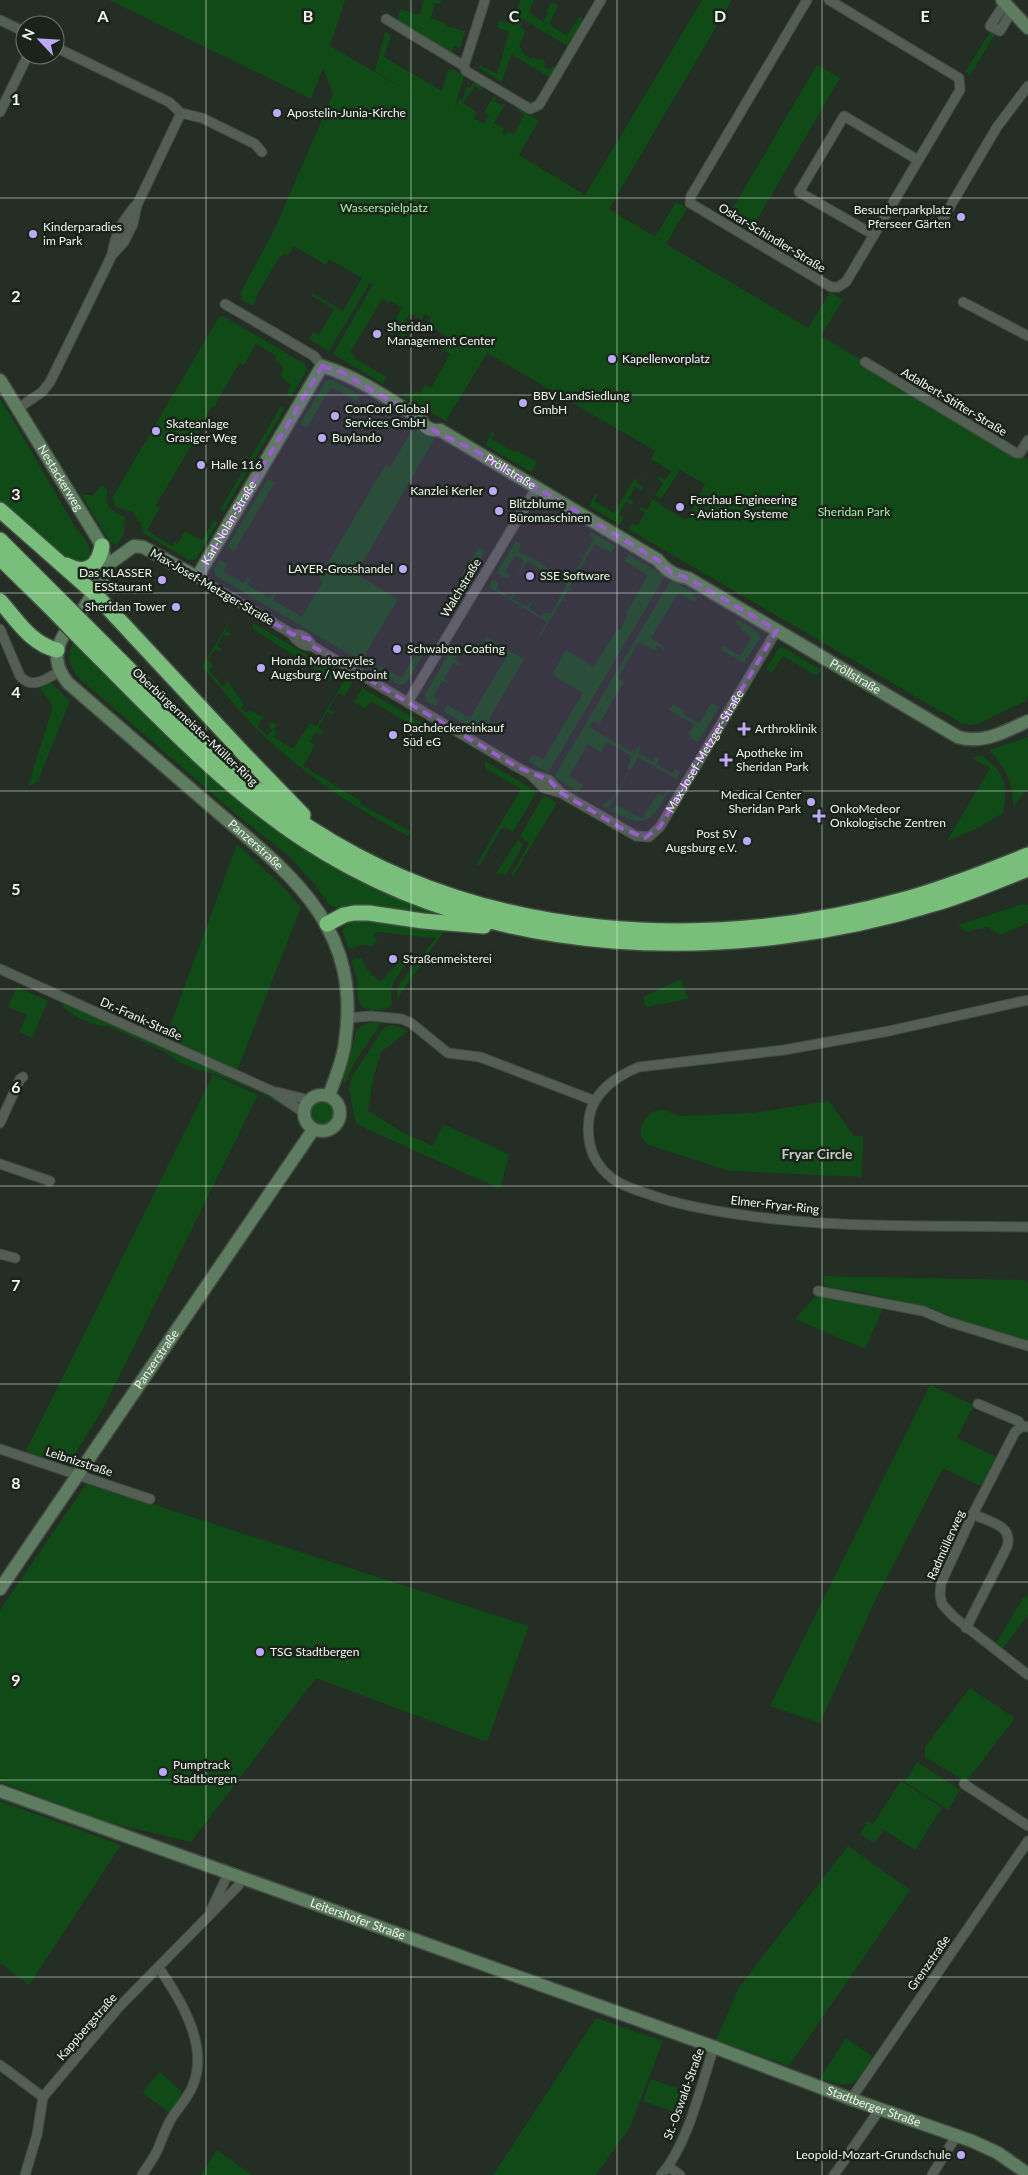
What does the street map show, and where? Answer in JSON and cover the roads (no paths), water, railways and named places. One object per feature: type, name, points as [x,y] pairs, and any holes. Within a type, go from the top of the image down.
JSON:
[{"type":"highway","points":[[0,510],[60,562],[99,586],[244,754],[327,839]]},
{"type":"highway","points":[[0,540],[56,605],[93,642]]},
{"type":"highway","points":[[60,562],[79,571],[89,569],[96,562],[102,546]]},
{"type":"highway","points":[[0,558],[56,605]]},
{"type":"highway","points":[[0,601],[32,638],[45,647],[57,650]]},
{"type":"highway","name":"Oberbürgermeister-Müller-Ring","points":[[93,642],[235,771],[278,806],[327,839],[403,878],[462,914]]},
{"type":"highway","name":"Oberbürgermeister-Müller-Ring","points":[[93,642],[202,758],[282,825],[362,873],[426,901],[462,914],[536,919],[587,926],[663,930],[751,927],[847,913],[905,899],[952,884],[1028,855]]},
{"type":"highway","points":[[327,924],[344,915],[354,913],[462,914],[507,926],[586,939],[647,943],[706,942],[774,937],[848,926],[908,911],[940,902],[1028,869]]},
{"type":"street","points":[[464,66],[485,0]]},
{"type":"street","points":[[386,19],[464,66],[466,71],[530,108],[536,108],[601,0]]},
{"type":"street","name":"Oskar-Schindler-Straße","points":[[807,0],[691,196],[690,203],[831,287],[838,287],[846,282],[960,90],[961,83],[959,78],[829,0]]},
{"type":"street","points":[[1006,4],[1028,28]]},
{"type":"street","points":[[0,20],[15,27]]},
{"type":"street","points":[[65,52],[169,102],[181,113],[202,118],[255,144],[262,152]]},
{"type":"street","points":[[0,112],[23,65]]},
{"type":"street","points":[[941,222],[997,127],[1028,86]]},
{"type":"street","points":[[17,408],[42,392],[50,382],[112,256],[124,242],[133,224],[137,205],[181,113]]},
{"type":"street","points":[[874,235],[799,192],[844,116],[918,160]]},
{"type":"street","points":[[963,302],[1028,336]]},
{"type":"street","name":"Pröllstraße","points":[[225,304],[314,356],[322,366],[342,372],[420,419],[427,418],[438,424],[440,430],[658,560],[676,576],[688,578],[958,737],[967,740],[983,740],[1028,721]]},
{"type":"street","name":"Adalbert-Stifter-Straße","points":[[865,362],[1016,453],[1020,453],[1028,440]]},
{"type":"street","name":"Karl-Nolan-Straße","points":[[197,577],[322,366]]},
{"type":"street","name":"Nestackerweg","points":[[0,380],[102,546],[106,566],[99,586]]},
{"type":"street","name":"Walchstraße","points":[[408,702],[537,487]]},
{"type":"street","name":"Max-Josef-Metzger-Straße","points":[[106,566],[134,546],[143,547],[292,634],[300,634],[309,639],[312,646],[530,774],[549,780],[561,793],[636,836],[645,838],[652,835],[660,827],[777,630]]},
{"type":"street","points":[[82,611],[99,586]]},
{"type":"street","points":[[0,630],[20,676],[24,681],[32,684],[59,672],[57,650],[65,633]]},
{"type":"street","name":"Panzerstraße","points":[[59,672],[73,688],[283,868],[312,901],[327,924],[342,964],[346,985],[348,1018],[341,1062],[329,1096]]},
{"type":"street","name":"Dr.-Frank-Straße","points":[[0,969],[306,1106]]},
{"type":"street","name":"Elmer-Fryar-Ring","points":[[1028,1000],[784,1050],[639,1067],[620,1076],[608,1085],[595,1101],[589,1115],[588,1131],[591,1150],[599,1165],[615,1181],[662,1199],[712,1210],[804,1222],[1028,1227]]},
{"type":"street","points":[[348,1018],[371,1016],[402,1019],[411,1023],[448,1053],[480,1057],[595,1101]]},
{"type":"street","points":[[0,1123],[23,1076]]},
{"type":"street","points":[[319,1095],[329,1096],[338,1104],[339,1122],[335,1127],[325,1132],[313,1130],[306,1122],[306,1106],[319,1095]]},
{"type":"street","name":"Panzerstraße","points":[[0,1589],[313,1130]]},
{"type":"street","points":[[0,1164],[50,1181]]},
{"type":"street","points":[[0,1254],[15,1258]]},
{"type":"street","points":[[818,1291],[923,1311],[949,1322],[1028,1346]]},
{"type":"street","points":[[978,1404],[1018,1421],[1025,1426]]},
{"type":"street","name":"Radmüllerweg","points":[[1025,1426],[1014,1432],[973,1514],[941,1583],[940,1600],[944,1609],[966,1628],[1028,1675]]},
{"type":"street","name":"Leibnizstraße","points":[[0,1449],[150,1499]]},
{"type":"street","points":[[966,1628],[1007,1547],[1010,1537],[1008,1532],[1002,1528],[973,1514]]},
{"type":"street","points":[[964,1784],[1028,1826]]},
{"type":"street","name":"Leitershofer Straße","points":[[0,1791],[714,2047]]},
{"type":"street","name":"Grenzstraße","points":[[851,2099],[1028,1841]]},
{"type":"street","name":"Kappbergstraße","points":[[208,1917],[228,1874]]},
{"type":"street","name":"Kappbergstraße","points":[[43,2097],[99,2030],[242,1879]]},
{"type":"street","points":[[142,2175],[158,2151],[172,2118],[189,2093],[197,2068],[197,2047],[185,2014],[177,1994],[159,1968]]},
{"type":"street","name":"Stadtberger Straße","points":[[714,2047],[851,2099],[957,2135],[998,2152],[1028,2174]]},
{"type":"street","name":"St.-Oswald-Straße","points":[[661,2175],[668,2167],[684,2135],[714,2047]]},
{"type":"street","points":[[0,2065],[43,2097],[37,2135],[25,2175]]},
{"type":"street","points":[[834,2175],[880,2109]]},
{"type":"street","points":[[932,2175],[957,2135]]},
{"type":"street","points":[[668,2167],[680,2175]]},
{"type":"place","name":"Apostelin-Junia-Kirche","points":[[277,113]]},
{"type":"place","name":"Besucherparkplatz Pferseer Gärten","points":[[961,217]]},
{"type":"place","name":"Kinderparadies im Park","points":[[33,234]]},
{"type":"place","name":"Sheridan Management Center","points":[[377,334]]},
{"type":"place","name":"Kapellenvorplatz","points":[[612,359]]},
{"type":"place","name":"BBV LandSiedlung GmbH","points":[[523,403]]},
{"type":"place","name":"ConCord Global Services GmbH","points":[[335,416]]},
{"type":"place","name":"Skateanlage Grasiger Weg","points":[[156,431]]},
{"type":"place","name":"Buylando","points":[[322,438]]},
{"type":"place","name":"Halle 116","points":[[201,465]]},
{"type":"place","name":"Kanzlei Kerler","points":[[493,491]]},
{"type":"place","name":"Ferchau Engineering - Aviation Systeme","points":[[680,507]]},
{"type":"place","name":"Blitzblume Büromaschinen","points":[[499,511]]},
{"type":"place","name":"LAYER-Grosshandel","points":[[403,569]]},
{"type":"place","name":"SSE Software","points":[[530,576]]},
{"type":"place","name":"Das KLASSER ESStaurant","points":[[162,580]]},
{"type":"place","name":"Sheridan Tower","points":[[176,607]]},
{"type":"place","name":"Schwaben Coating","points":[[397,649]]},
{"type":"place","name":"Honda Motorcycles Augsburg / Westpoint","points":[[261,668]]},
{"type":"place","name":"Arthroklinik","points":[[744,729]]},
{"type":"place","name":"Dachdeckereinkauf Süd eG","points":[[393,735]]},
{"type":"place","name":"Apotheke im Sheridan Park","points":[[726,760]]},
{"type":"place","name":"Medical Center Sheridan Park","points":[[811,802]]},
{"type":"place","name":"OnkoMedeor Onkologische Zentren","points":[[819,816]]},
{"type":"place","name":"Post SV Augsburg e.V.","points":[[747,841]]},
{"type":"place","name":"Straßenmeisterei","points":[[393,959]]},
{"type":"place","name":"TSG Stadtbergen","points":[[260,1652]]},
{"type":"place","name":"Pumptrack Stadtbergen","points":[[163,1772]]},
{"type":"place","name":"Leopold-Mozart-Grundschule","points":[[961,2155]]},
{"type":"district","name":"Fryar Circle","points":[[817,1154]]},
{"type":"park label","name":"Wasserspielplatz","points":[[384,208]]},
{"type":"park label","name":"Sheridan Park","points":[[854,512]]}]
